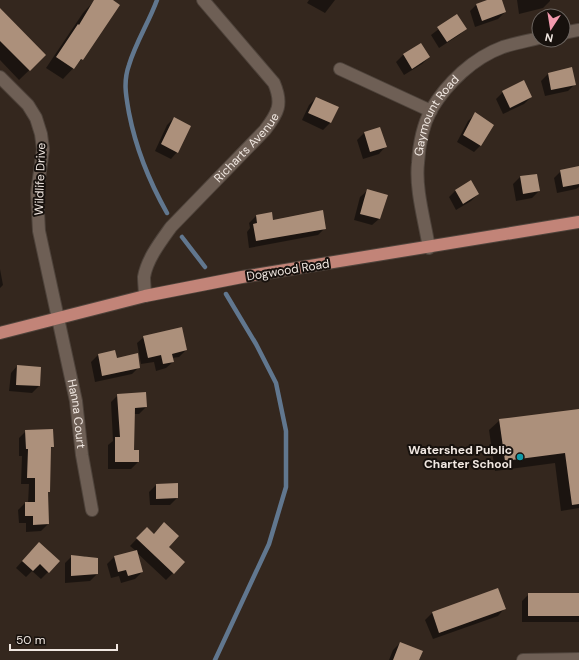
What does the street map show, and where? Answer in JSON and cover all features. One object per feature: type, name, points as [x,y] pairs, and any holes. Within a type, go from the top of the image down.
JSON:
[{"type":"main road","name":"Dogwood Road","points":[[0,333],[145,296],[242,277],[429,248],[579,222]]},
{"type":"street","name":"Richarts Avenue","points":[[145,296],[144,277],[148,263],[159,244],[171,227],[265,130],[275,117],[279,105],[279,94],[274,83],[203,0]]},
{"type":"street","name":"Gaymount Road","points":[[429,248],[417,164],[424,129],[431,111],[448,87],[465,69],[484,56],[503,47],[531,40]]},
{"type":"street","points":[[340,69],[431,111]]},
{"type":"street","name":"Wildlife Drive","points":[[0,77],[28,105],[36,118],[41,134],[43,149],[37,193],[37,211],[39,231],[58,317]]},
{"type":"street","name":"Hanna Court","points":[[58,317],[76,401],[82,455],[92,510]]},
{"type":"street","points":[[523,660],[579,659]]},
{"type":"building","points":[[94,0],[113,0],[120,5],[83,60],[81,59],[74,69],[56,57],[78,24],[79,25]]},
{"type":"building","points":[[487,0],[502,0],[506,12],[482,21],[476,4]]},
{"type":"building","points":[[0,8],[46,55],[30,71],[0,41]]},
{"type":"building","points":[[457,14],[467,29],[447,42],[437,27]]},
{"type":"building","points":[[421,43],[430,57],[412,69],[403,54]]},
{"type":"building","points":[[572,67],[576,85],[551,90],[548,73]]},
{"type":"building","points":[[524,80],[532,97],[510,108],[502,91]]},
{"type":"building","points":[[316,97],[339,107],[331,123],[308,113]]},
{"type":"building","points":[[475,112],[494,125],[481,146],[463,135]]},
{"type":"building","points":[[174,117],[191,126],[178,153],[161,144]]},
{"type":"building","points":[[380,127],[387,147],[370,152],[364,132]]},
{"type":"building","points":[[579,166],[579,184],[563,187],[560,170]]},
{"type":"building","points":[[537,174],[540,191],[523,194],[520,176]]},
{"type":"building","points":[[471,180],[479,194],[463,204],[455,190]]},
{"type":"building","points":[[367,189],[388,195],[380,219],[360,214]]},
{"type":"building","points":[[323,210],[326,229],[256,241],[253,224],[257,223],[256,215],[272,212],[273,220]]},
{"type":"building","points":[[182,327],[187,350],[172,354],[174,362],[163,364],[161,355],[148,358],[143,336]]},
{"type":"building","points":[[115,350],[117,358],[138,353],[140,368],[102,376],[98,354]]},
{"type":"building","points":[[17,365],[41,367],[40,386],[16,385]]},
{"type":"building","points":[[146,392],[147,407],[135,408],[134,450],[139,450],[139,462],[115,462],[115,437],[120,437],[117,394]]},
{"type":"building","name":"Watershed Public Charter School","points":[[579,409],[579,504],[572,505],[565,453],[505,461],[499,419]]},
{"type":"building","points":[[53,429],[54,447],[51,447],[50,492],[48,492],[49,524],[33,525],[33,516],[25,516],[25,502],[35,502],[35,478],[27,478],[28,449],[26,449],[25,430]]},
{"type":"building","points":[[178,483],[178,498],[156,499],[156,484]]},
{"type":"building","points":[[164,522],[179,536],[169,547],[185,562],[174,574],[136,538],[147,527],[154,534]]},
{"type":"building","points":[[39,542],[60,561],[49,573],[40,564],[33,571],[22,561]]},
{"type":"building","points":[[137,550],[143,572],[128,576],[126,570],[118,572],[114,556]]},
{"type":"building","points":[[71,555],[98,558],[98,574],[71,576]]},
{"type":"building","points":[[498,588],[506,609],[439,633],[432,612]]},
{"type":"building","points":[[528,593],[579,593],[579,616],[528,616]]},
{"type":"building","points":[[400,642],[423,651],[419,660],[393,660]]},
{"type":"waterway","points":[[157,0],[127,71],[126,89],[129,113],[139,152],[154,189],[167,213]]},
{"type":"waterway","points":[[182,237],[205,267]]},
{"type":"waterway","points":[[215,660],[269,544],[286,487],[286,431],[276,383],[256,344],[226,294]]},
{"type":"place","name":"Watershed Public Charter School","points":[[520,457]]}]
